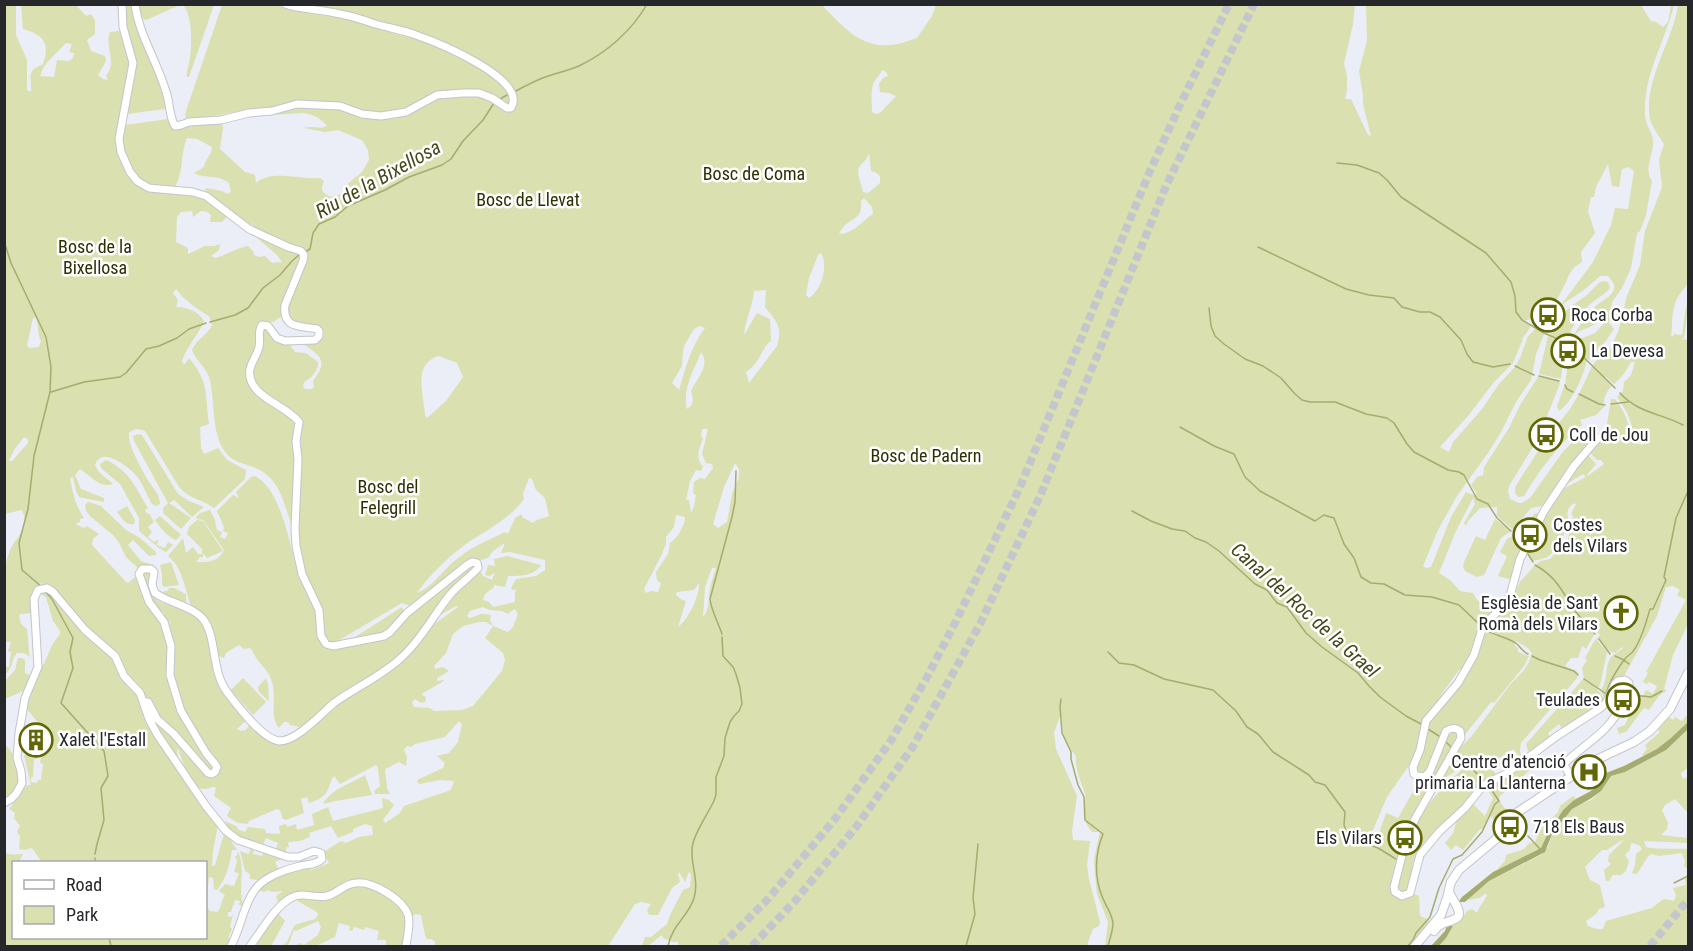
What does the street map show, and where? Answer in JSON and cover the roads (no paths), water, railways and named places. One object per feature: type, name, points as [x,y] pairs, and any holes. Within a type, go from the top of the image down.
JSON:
[{"type":"main road","points":[[122,4],[123,27],[133,63],[119,144],[125,162],[137,181],[153,189],[206,195],[249,229],[301,251],[304,255],[284,313],[285,318],[292,324],[317,329],[319,336],[315,340],[285,341],[277,338],[268,326],[262,325],[259,329],[259,347],[250,374],[256,389],[299,422],[296,441],[298,459],[296,546],[302,574],[319,610],[323,641],[328,646],[333,646],[384,636],[407,613],[467,565],[475,562],[478,565],[477,570],[453,592],[404,656],[374,679],[334,704],[314,722],[282,741],[263,734],[226,691],[218,674],[204,620],[155,593],[152,585],[153,572],[151,569],[144,568],[140,572],[140,578],[150,605],[162,618],[169,639],[170,675],[177,702],[200,745],[217,767],[215,772],[208,773],[174,734],[156,719],[148,702],[144,702]]},
{"type":"main road","points":[[135,4],[139,26],[162,77],[171,119],[175,126],[189,122],[221,120],[249,113],[272,111],[297,104],[340,106],[362,114],[381,116],[406,112],[437,95],[463,93],[486,95],[509,108],[513,105],[512,92],[496,75],[462,55],[416,35],[341,14],[285,4]]},
{"type":"main road","points":[[1571,776],[1565,763],[1592,742],[1616,716],[1629,691],[1629,683],[1624,680],[1615,684],[1604,706],[1557,736],[1506,774],[1482,787],[1465,808],[1438,832],[1425,849],[1418,860],[1410,893],[1399,896],[1395,892],[1394,887],[1414,819],[1460,742],[1461,734],[1457,729],[1446,731],[1430,771],[1425,777],[1417,776],[1414,774],[1413,767],[1420,750],[1426,721],[1464,673],[1477,647],[1483,626],[1510,596],[1520,559],[1544,511],[1580,458],[1598,438]]},
{"type":"main road","points":[[4,803],[11,800],[22,783],[17,750],[25,698],[38,667],[34,599],[38,590],[47,588],[85,630],[114,654],[121,672],[140,693],[149,718],[158,734],[206,806],[232,837],[293,858],[316,851],[320,852],[321,861],[294,867],[259,885],[251,896],[231,946]]},
{"type":"main road","points":[[1420,946],[1443,909],[1450,882],[1455,874],[1496,839],[1515,815],[1571,776],[1650,732],[1670,709],[1689,673]]},
{"type":"main road","points":[[250,946],[277,910],[291,898],[299,895],[328,896],[357,882],[384,891],[406,910],[409,923],[406,946]]},
{"type":"main road","points":[[1415,946],[1440,924],[1456,919],[1459,915],[1449,890]]},
{"type":"main road","points":[[1443,909],[1449,904],[1457,907]]},
{"type":"main road","points":[[1443,909],[1445,919],[1450,921]]},
{"type":"waterway","name":"Riu de la Bixellosa","points":[[514,92],[531,83],[579,66],[599,55],[626,32],[647,4]]},
{"type":"waterway","points":[[500,99],[509,94]]},
{"type":"waterway","name":"Riu de la Bixellosa","points":[[305,252],[310,249],[313,233],[319,224],[335,217],[348,206],[451,159],[494,103]]},
{"type":"waterway","points":[[1337,163],[1357,165],[1379,173],[1401,197],[1486,253],[1511,282],[1516,312],[1522,320],[1571,345],[1615,388]]},
{"type":"waterway","points":[[4,241],[11,263],[46,337],[51,367],[50,392],[34,456],[28,509],[19,543],[22,570],[42,587]]},
{"type":"waterway","points":[[1258,247],[1346,289],[1394,298],[1402,307],[1430,312],[1440,317],[1461,340],[1473,362],[1493,367],[1510,364]]},
{"type":"waterway","name":"Riu de la Bixellosa","points":[[210,322],[235,315],[248,308],[263,288],[280,275],[300,254]]},
{"type":"waterway","points":[[1209,308],[1211,326],[1215,336],[1224,344],[1245,359],[1263,366],[1281,378],[1302,400],[1335,402],[1366,414],[1387,418],[1394,423],[1414,452],[1448,470],[1464,475],[1477,499],[1488,504],[1497,518],[1511,531]]},
{"type":"waterway","name":"Riu de la Bixellosa","points":[[51,392],[84,382],[120,377],[146,349],[159,346],[177,338],[189,329],[206,323]]},
{"type":"waterway","points":[[1515,366],[1534,375]]},
{"type":"waterway","points":[[1539,376],[1559,381]]},
{"type":"waterway","points":[[1565,385],[1573,392]]},
{"type":"waterway","points":[[1620,393],[1634,405],[1683,425]]},
{"type":"waterway","points":[[1579,394],[1605,405]]},
{"type":"waterway","points":[[1611,404],[1628,402]]},
{"type":"waterway","points":[[1180,427],[1234,454],[1245,477],[1260,491],[1315,521],[1324,515],[1334,518],[1361,577],[1371,583],[1384,584],[1405,595],[1432,597],[1459,605],[1480,625]]},
{"type":"waterway","points":[[722,634],[710,599],[732,517],[736,471]]},
{"type":"waterway","points":[[1605,699],[1615,673],[1639,641],[1650,609],[1653,609],[1666,580],[1664,577],[1676,518],[1688,491]]},
{"type":"waterway","name":"Canal del Roc de la Grael","points":[[1132,511],[1172,529],[1185,531],[1219,551],[1255,584],[1267,590],[1277,603],[1287,607],[1306,633],[1358,673],[1380,697],[1421,724]]},
{"type":"waterway","points":[[1514,536],[1522,547]]},
{"type":"waterway","points":[[1526,551],[1533,562]]},
{"type":"waterway","points":[[1535,565],[1553,578],[1575,611],[1595,634]]},
{"type":"waterway","points":[[45,591],[52,599],[73,638],[70,652],[73,668],[61,703],[104,751],[108,776],[101,788],[104,820],[95,854]]},
{"type":"waterway","points":[[1486,630],[1517,644],[1528,654]]},
{"type":"waterway","points":[[668,946],[673,932],[694,898],[696,884],[692,856],[693,843],[714,801],[716,777],[724,756],[725,738],[730,722],[742,704],[736,674],[723,656],[722,637]]},
{"type":"waterway","points":[[1599,639],[1610,654]]},
{"type":"waterway","points":[[1108,652],[1119,663],[1134,665],[1164,679],[1213,690],[1236,711],[1247,727],[1258,734],[1273,752],[1309,775],[1315,782],[1325,785],[1345,812],[1346,831],[1396,859]]},
{"type":"waterway","points":[[1532,656],[1574,671],[1578,675]]},
{"type":"waterway","points":[[1615,656],[1629,664]]},
{"type":"waterway","points":[[1584,679],[1605,693]]},
{"type":"waterway","points":[[1633,695],[1651,697],[1662,691]]},
{"type":"waterway","points":[[1061,699],[1062,733],[1071,752],[1078,785],[1084,797],[1085,820],[1103,834],[1097,857],[1097,873],[1099,889],[1113,923],[1108,946]]},
{"type":"waterway","name":"Canal del Roc de la Grael","points":[[1428,729],[1442,738]]},
{"type":"waterway","name":"Canal del Roc de la Grael","points":[[1445,741],[1452,748]]},
{"type":"waterway","name":"Canal del Roc de la Grael","points":[[1457,753],[1484,781]]},
{"type":"waterway","points":[[1408,946],[1430,917],[1439,888],[1453,859],[1462,855],[1482,832],[1495,804],[1499,801],[1489,786]]},
{"type":"waterway","name":"Canal del Roc de la Grael","points":[[1528,836],[1540,849]]},
{"type":"waterway","points":[[966,946],[975,914],[973,898],[978,844]]},
{"type":"waterway","points":[[1674,883],[1688,876]]},
{"type":"waterway","points":[[109,939],[111,946]]},
{"type":"tunnel","points":[[721,946],[768,899],[835,819],[892,739],[926,679],[1020,487],[1150,171],[1229,4]]},
{"type":"tunnel","points":[[752,946],[795,901],[856,827],[912,748],[980,624],[1041,494],[1166,186],[1254,4]]},
{"type":"tunnel","points":[[1650,946],[1688,900]]},
{"type":"place","name":"Roca Corba","points":[[1548,315]]},
{"type":"place","name":"La Devesa","points":[[1568,351]]},
{"type":"place","name":"Coll de Jou","points":[[1546,435]]},
{"type":"place","name":"Costes dels Vilars","points":[[1530,535]]},
{"type":"place","name":"Esglèsia de Sant Romà dels Vilars","points":[[1621,613]]},
{"type":"place","name":"Teulades","points":[[1623,700]]},
{"type":"place","name":"Xalet l'Estall","points":[[36,740]]},
{"type":"place","name":"Centre d'atenció primaria La Llanterna","points":[[1589,772]]},
{"type":"place","name":"718 Els Baus","points":[[1510,827]]},
{"type":"place","name":"Els Vilars","points":[[1405,838]]},
{"type":"park label","name":"Bosc de Coma","points":[[754,174]]},
{"type":"park label","name":"Bosc de Llevat","points":[[528,200]]},
{"type":"park label","name":"Bosc de la Bixellosa","points":[[95,257]]},
{"type":"park label","name":"Bosc de Padern","points":[[926,456]]},
{"type":"park label","name":"Bosc del Felegrill","points":[[388,497]]}]
